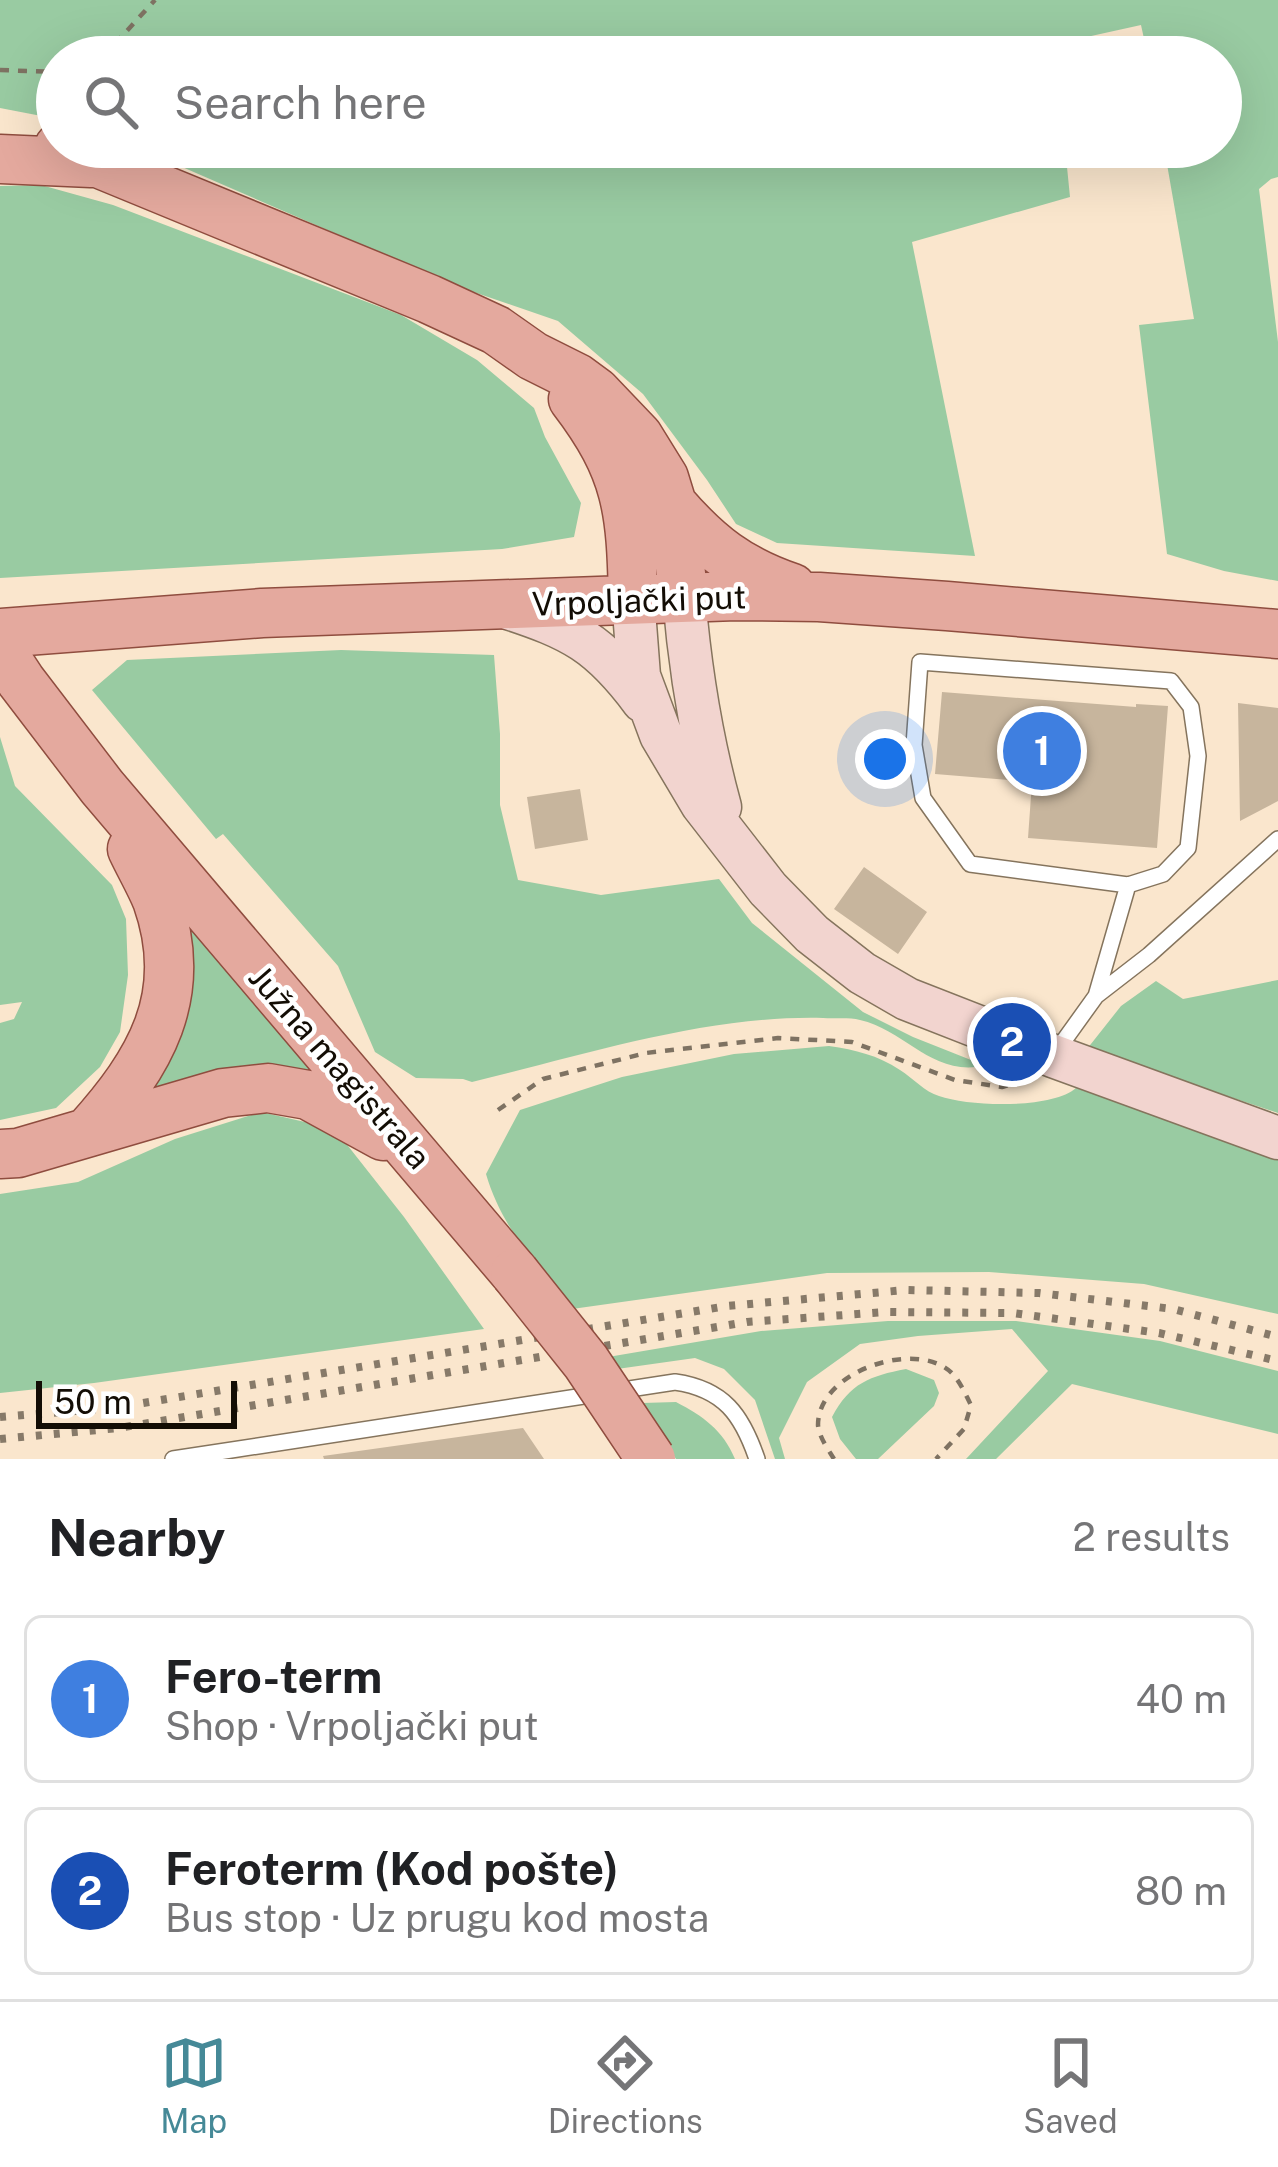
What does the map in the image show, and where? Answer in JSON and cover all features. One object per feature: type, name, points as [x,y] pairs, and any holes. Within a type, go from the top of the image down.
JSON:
[{"type":"main road","points":[[0,133],[36,139]]},
{"type":"main road","points":[[0,159],[36,155]]},
{"type":"main road","points":[[109,168],[429,298],[496,330],[532,356],[577,379],[616,410],[664,478],[673,504],[684,597]]},
{"type":"main road","points":[[532,356],[592,424],[615,468],[628,509],[633,598]]},
{"type":"main road","points":[[518,604],[566,587],[602,551],[614,514],[615,468]]},
{"type":"main road","points":[[673,504],[692,527],[742,568],[819,597]]},
{"type":"main road","name":"Vrpoljački put","points":[[0,633],[262,613],[633,598],[819,597],[1278,634]]},
{"type":"main road","name":"Južna magistrala","points":[[10,665],[102,788],[515,1273],[586,1362],[651,1459]]},
{"type":"main road","points":[[88,1132],[142,1064],[161,1023],[168,986],[166,940],[157,900],[102,788]]},
{"type":"main road","points":[[0,1154],[18,1153],[223,1093],[268,1088],[308,1095],[347,1114],[437,1178]]},
{"type":"street","points":[[684,597],[706,756],[736,848]]},
{"type":"street","points":[[633,598],[639,676],[674,760],[768,890],[812,934],[862,973],[907,999],[1278,1138]]},
{"type":"street","points":[[518,604],[577,634],[626,678],[650,710]]},
{"type":"lane","points":[[920,662],[1171,681],[1191,707],[1198,756],[1188,848],[1163,874],[1128,885],[970,864],[923,799],[914,745],[920,662]]},
{"type":"lane","points":[[1053,1056],[1096,996],[1149,956],[1278,839]]},
{"type":"lane","points":[[1096,996],[1128,885]]},
{"type":"lane","points":[[173,1459],[676,1382],[694,1385],[729,1405],[757,1459]]},
{"type":"path","points":[[122,36],[155,0]]},
{"type":"path","points":[[0,70],[36,71]]},
{"type":"path","points":[[499,1110],[543,1079],[646,1053],[778,1039],[852,1042],[955,1080],[1002,1087],[1036,1076],[1053,1056]]},
{"type":"path","points":[[834,1459],[818,1430],[821,1409],[840,1382],[869,1365],[915,1358],[944,1367],[960,1383],[971,1405],[964,1429],[936,1459]]},
{"type":"green space","points":[[0,0],[1278,0],[1278,177],[1259,189],[1278,342],[1278,581],[1167,554],[1139,325],[1194,319],[1168,168],[1242,168],[1242,36],[1143,36],[1141,25],[1091,36],[36,36],[36,115],[0,108]]},
{"type":"green space","points":[[184,168],[1067,168],[1070,197],[912,242],[975,556],[777,543],[736,524],[643,394],[558,321],[459,287]]},
{"type":"green space","points":[[41,185],[113,205],[401,315],[477,360],[534,408],[581,503],[574,537],[502,549],[0,578],[0,186]]},
{"type":"green space","points":[[341,650],[494,655],[500,805],[518,880],[601,895],[719,879],[752,923],[863,1012],[971,1060],[976,1067],[944,1063],[876,1025],[847,1018],[779,1019],[691,1030],[472,1082],[416,1078],[375,1052],[338,966],[223,834],[216,839],[92,690],[127,660]]},
{"type":"green space","points":[[0,737],[15,786],[112,885],[126,919],[128,975],[120,1032],[100,1067],[56,1108],[0,1120],[0,1023],[14,1019],[22,1002],[0,1005]]},
{"type":"green space","points":[[168,902],[332,1088],[134,1105]]},
{"type":"green space","points":[[1278,980],[1278,1113],[1087,1049],[1121,1006],[1156,981],[1183,999]]},
{"type":"green space","points":[[829,1046],[883,1060],[929,1091],[953,1100],[1030,1103],[1076,1088],[1278,1158],[1278,1314],[1144,1284],[989,1272],[827,1273],[572,1309],[511,1229],[486,1174],[520,1110],[622,1077],[734,1054]]},
{"type":"green space","points":[[261,1112],[341,1137],[484,1329],[0,1393],[0,1194],[78,1182],[175,1139]]},
{"type":"green space","points":[[888,1321],[1016,1321],[1160,1341],[1278,1371],[1278,1434],[1072,1384],[996,1459],[966,1459],[1048,1371],[1012,1329],[860,1344],[807,1382],[779,1438],[785,1459],[775,1459],[755,1400],[724,1369],[695,1358],[617,1369],[608,1357],[761,1331]]},
{"type":"green space","points":[[906,1369],[934,1380],[939,1393],[934,1406],[878,1459],[856,1459],[840,1439],[832,1417],[862,1383]]},
{"type":"green space","points":[[676,1402],[711,1425],[735,1459],[676,1459],[642,1403]]},
{"type":"building","points":[[942,692],[1168,706],[1157,848],[1028,838],[1032,782],[935,774]]},
{"type":"building","points":[[1238,703],[1278,708],[1278,801],[1240,821]]},
{"type":"building","points":[[580,789],[588,840],[535,849],[527,797]]},
{"type":"building","points":[[864,867],[927,912],[898,954],[834,909]]},
{"type":"building","points":[[523,1428],[544,1459],[323,1456]]},
{"type":"railway","points":[[0,1417],[113,1408],[727,1306],[906,1290],[1039,1293],[1173,1309],[1278,1337]]},
{"type":"railway","points":[[0,1439],[119,1428],[747,1322],[886,1312],[1013,1313],[1159,1333],[1278,1361]]},
{"type":"place","name":"Fero-term","points":[[1042,751]]},
{"type":"place","name":"Feroterm (Kod pošte)","points":[[1012,1042]]}]
